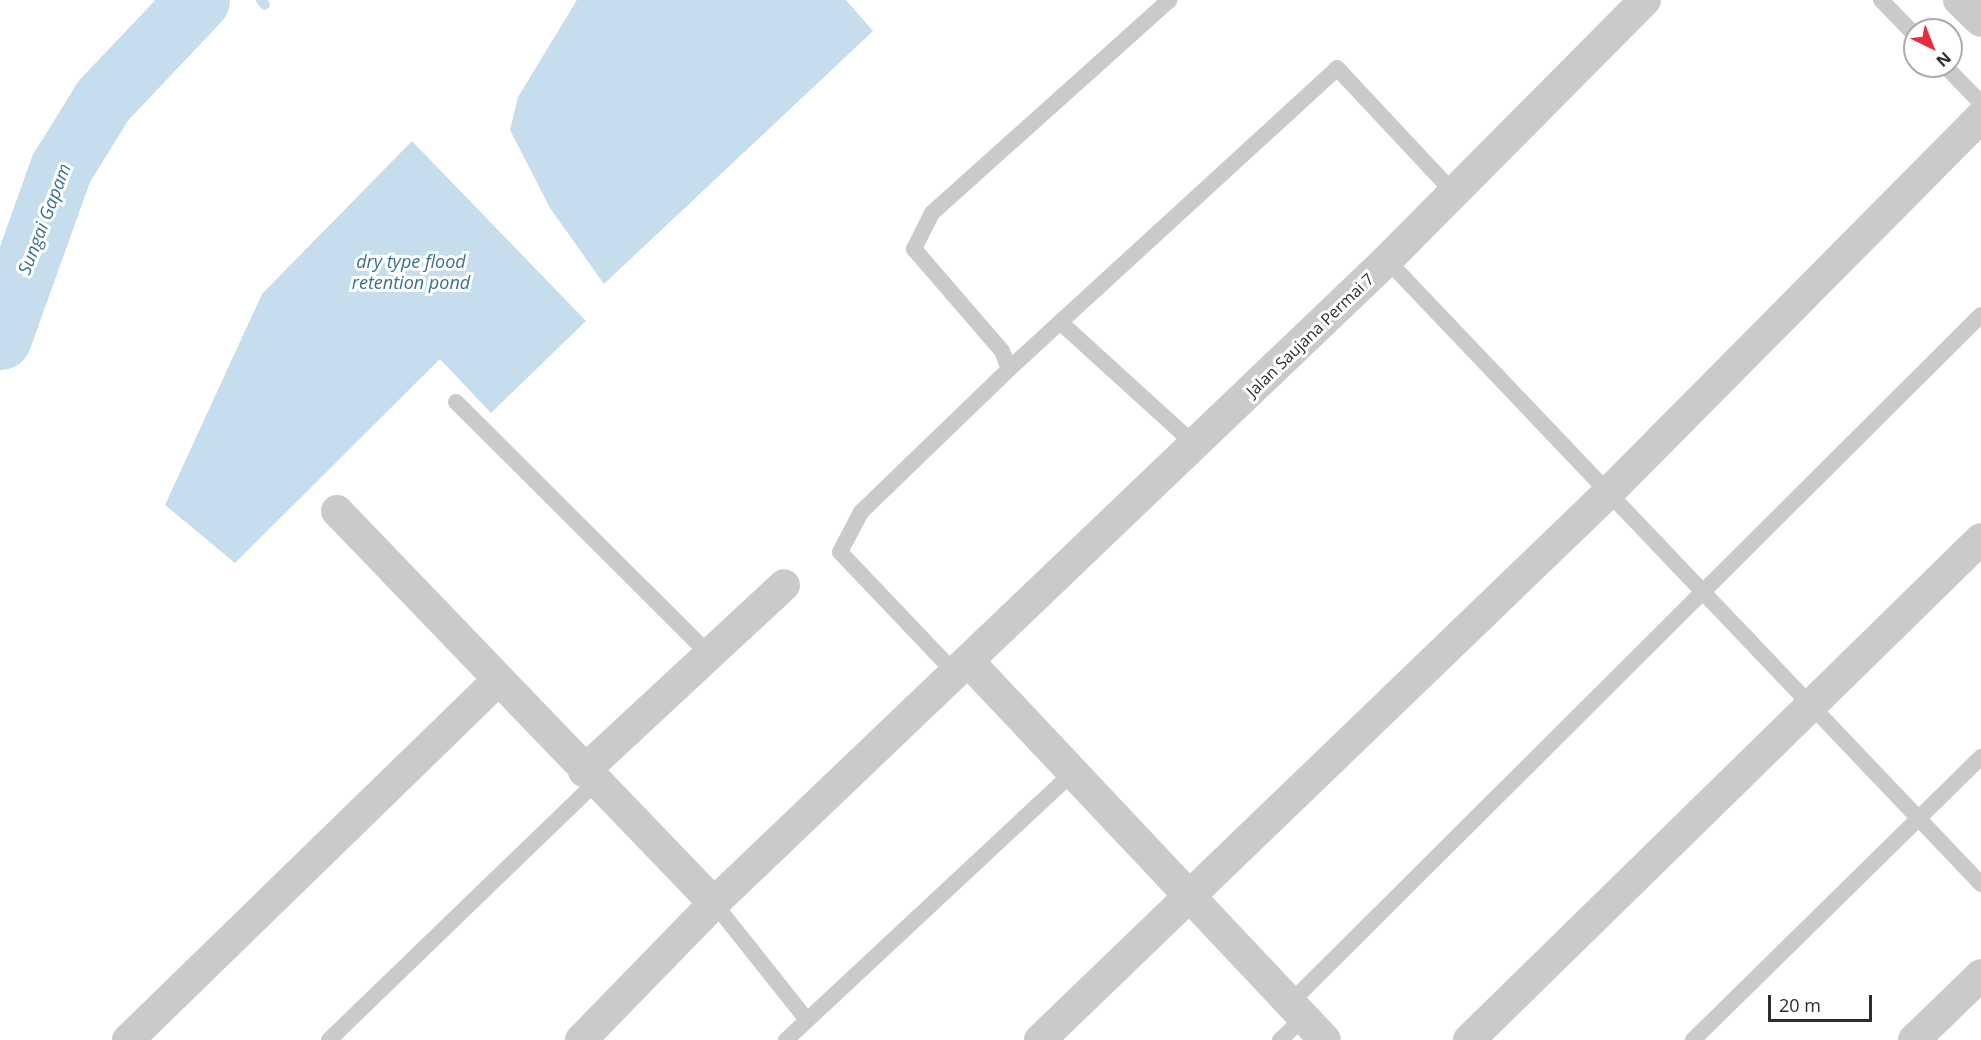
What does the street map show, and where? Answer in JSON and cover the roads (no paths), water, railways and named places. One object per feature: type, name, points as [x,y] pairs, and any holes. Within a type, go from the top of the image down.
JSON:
[{"type":"street","name":"Jalan Saujana Permai 7","points":[[581,1040],[714,903],[1386,260],[1645,0]]},
{"type":"street","points":[[1959,0],[1981,21]]},
{"type":"street","points":[[1040,1040],[1607,494],[1981,117]]},
{"type":"street","points":[[337,511],[497,681],[714,903]]},
{"type":"street","points":[[1469,1040],[1981,539]]},
{"type":"street","points":[[590,777],[709,654],[784,585]]},
{"type":"street","points":[[962,668],[1074,771],[1306,1020]]},
{"type":"street","points":[[128,1040],[497,681]]},
{"type":"street","points":[[1914,1040],[1981,975]]},
{"type":"lane","points":[[1009,369],[1002,351],[914,249],[932,213],[1169,0]]},
{"type":"lane","points":[[1881,0],[1903,23]]},
{"type":"lane","points":[[962,668],[840,552],[861,512],[1009,369],[1337,68],[1453,192]]},
{"type":"lane","points":[[1957,78],[1981,103]]},
{"type":"lane","points":[[1386,260],[1703,597],[1981,884]]},
{"type":"lane","points":[[1280,1040],[1306,1020],[1703,597],[1981,315]]},
{"type":"lane","points":[[1060,322],[1195,445]]},
{"type":"lane","points":[[456,402],[709,654]]},
{"type":"lane","points":[[1693,1040],[1981,757]]},
{"type":"lane","points":[[786,1040],[1074,771]]},
{"type":"lane","points":[[329,1040],[590,777]]},
{"type":"lane","points":[[714,903],[807,1020]]},
{"type":"water","points":[[577,0],[846,0],[873,31],[604,284],[550,208],[510,130],[518,97]]},
{"type":"water","name":"dry type flood retention pond","points":[[412,141],[586,321],[491,413],[440,359],[235,563],[165,505],[262,294]]},
{"type":"waterway","name":"Sungai Gapam","points":[[0,338],[61,168],[103,100],[198,0]]},
{"type":"waterway","points":[[261,0],[265,5]]}]
